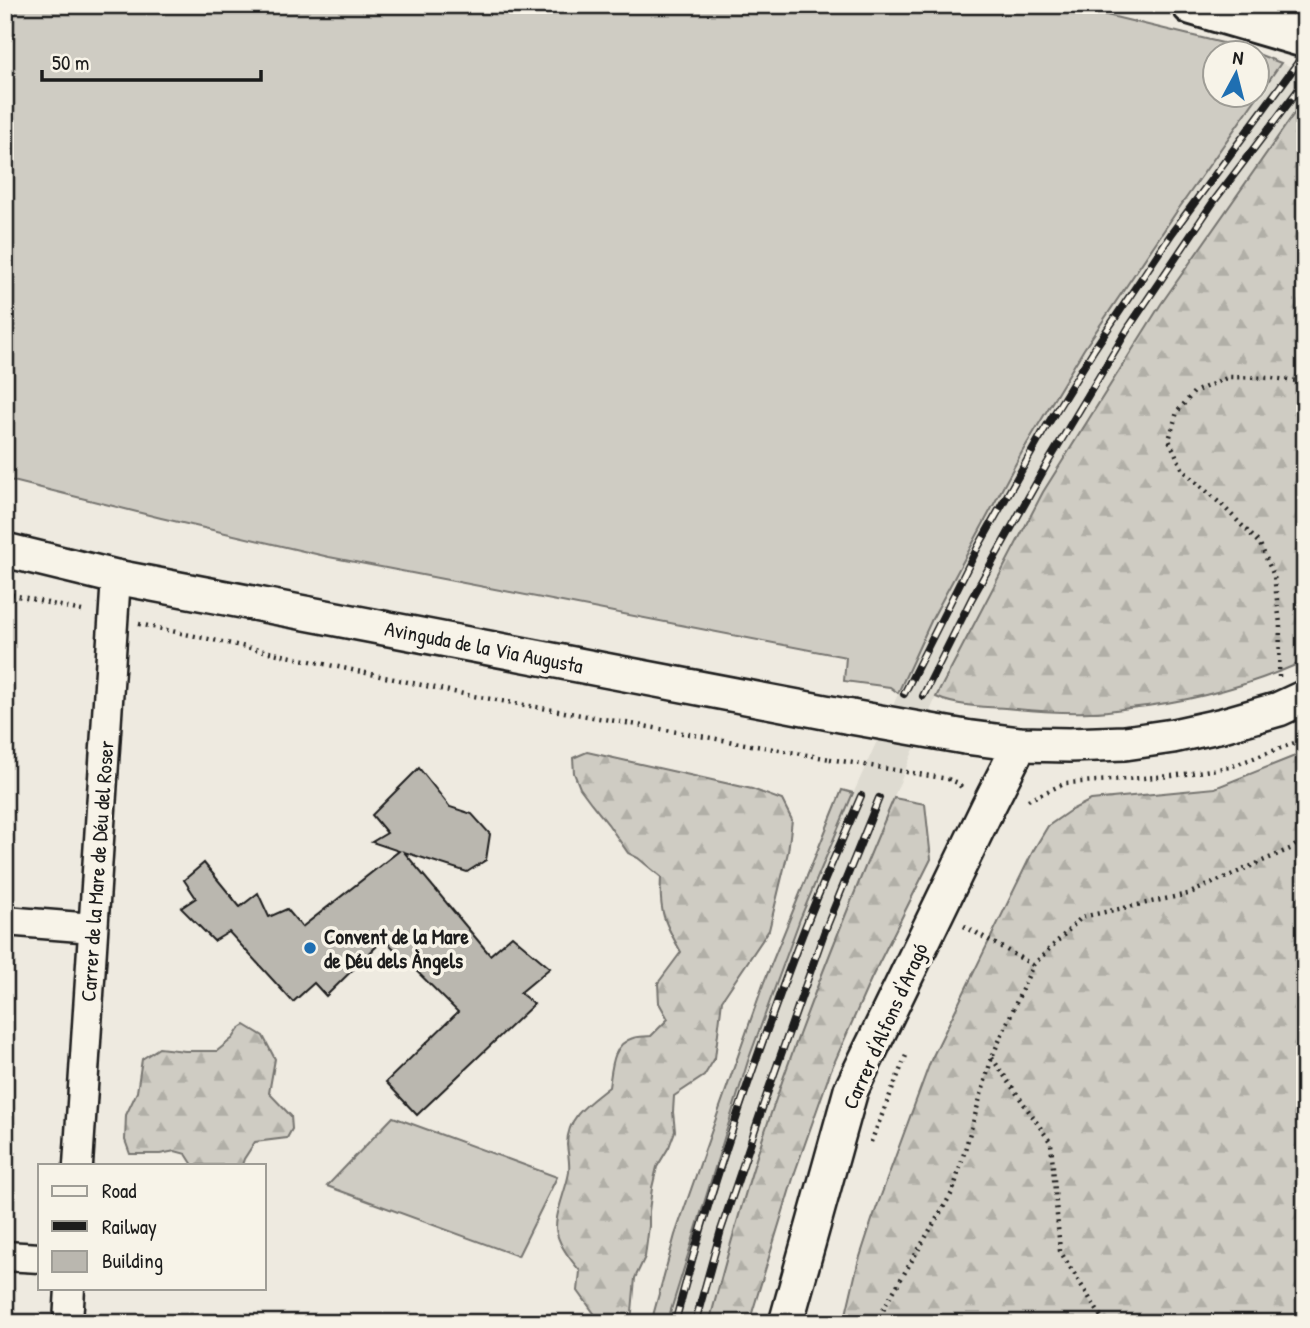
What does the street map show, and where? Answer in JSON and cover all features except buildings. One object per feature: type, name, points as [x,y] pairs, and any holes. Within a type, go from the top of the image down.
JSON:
[{"type":"highway","points":[[1192,5],[1305,38]]},
{"type":"highway","points":[[1285,5],[1305,12]]},
{"type":"street","name":"Avinguda de la Via Augusta","points":[[5,550],[116,577],[851,717],[1020,744]]},
{"type":"street","name":"Carrer de la Mare de Déu del Roser","points":[[78,1164],[116,577]]},
{"type":"street","points":[[1020,744],[1111,743],[1173,736],[1292,703]]},
{"type":"street","name":"Carrer d'Alfons d'Aragó","points":[[786,1323],[851,1090],[1020,744]]},
{"type":"street","points":[[5,921],[93,928]]},
{"type":"street","points":[[5,1256],[38,1258]]},
{"type":"street","points":[[68,1323],[70,1290]]},
{"type":"path","points":[[1292,703],[1274,576],[1260,544],[1183,470],[1169,440],[1177,412],[1194,393],[1229,377],[1305,382]]},
{"type":"path","points":[[5,593],[176,634],[468,695],[948,779]]},
{"type":"path","points":[[1020,808],[1028,799],[1066,783],[1172,776],[1230,767],[1305,739]]},
{"type":"path","points":[[878,1323],[885,1306],[953,1191],[992,1057],[1033,965],[1082,918],[1188,894],[1293,848],[1305,838]]},
{"type":"path","points":[[958,937],[963,925],[1033,965]]},
{"type":"path","points":[[869,1149],[907,1053]]},
{"type":"path","points":[[992,1057],[1051,1143],[1060,1251],[1105,1323]]},
{"type":"shaded area","points":[[1281,63],[1305,71],[1305,98],[1161,304],[1043,492],[936,697],[845,913],[775,1100],[709,1323],[667,1323],[748,1061],[800,919],[932,619],[1022,452],[1084,349],[1249,108],[1272,108],[1272,76]]},
{"type":"green space","points":[[5,5],[1065,5],[1202,38],[1202,108],[1249,108],[1084,349],[1022,452],[932,619],[898,693],[890,687],[844,681],[846,657],[329,557],[5,479]]},
{"type":"green space","points":[[1272,59],[1281,63],[1272,76]]},
{"type":"green space","points":[[1305,98],[1305,661],[1219,692],[1175,702],[1105,711],[1059,712],[979,706],[936,697],[1043,492],[1161,304]]},
{"type":"green space","points":[[587,752],[752,789],[782,800],[792,820],[788,852],[769,930],[722,1000],[715,1058],[704,1076],[674,1096],[675,1131],[657,1167],[652,1188],[645,1257],[635,1278],[631,1323],[601,1323],[578,1291],[580,1271],[557,1234],[558,1212],[569,1172],[568,1135],[580,1111],[609,1087],[614,1058],[621,1046],[633,1038],[651,1036],[668,1019],[659,1003],[658,983],[681,952],[664,916],[661,877],[628,853],[580,788],[574,773],[573,758]]},
{"type":"green space","points":[[1305,752],[1305,1323],[844,1323],[858,1263],[872,1220],[931,1060],[1033,851],[1048,826],[1091,800],[1215,788]]},
{"type":"green space","points":[[842,790],[853,793],[800,919],[748,1061],[667,1323],[651,1323],[675,1235],[764,982]]},
{"type":"green space","points":[[894,798],[925,804],[931,859],[871,979],[831,1070],[795,1172],[749,1323],[709,1323],[749,1182],[789,1061],[832,947]]},
{"type":"green space","points":[[245,1025],[263,1036],[275,1059],[269,1093],[291,1116],[292,1129],[287,1138],[255,1142],[242,1164],[192,1164],[186,1154],[175,1151],[130,1154],[125,1140],[126,1115],[137,1092],[142,1059],[159,1048],[217,1051],[233,1038]]},
{"type":"green space","points":[[393,1117],[557,1177],[518,1256],[327,1186]]},
{"type":"railway","points":[[904,694],[977,549],[1043,432],[1095,348],[1172,233],[1305,53]]},
{"type":"railway","points":[[923,696],[972,598],[1047,464],[1129,327],[1214,201],[1305,81]]},
{"type":"railway","points":[[675,1323],[716,1179],[764,1037],[806,924],[861,796]]},
{"type":"railway","points":[[695,1323],[721,1230],[767,1094],[824,933],[879,798]]},
{"type":"place","name":"Convent de la Mare de Déu dels Àngels","points":[[310,948]]}]
